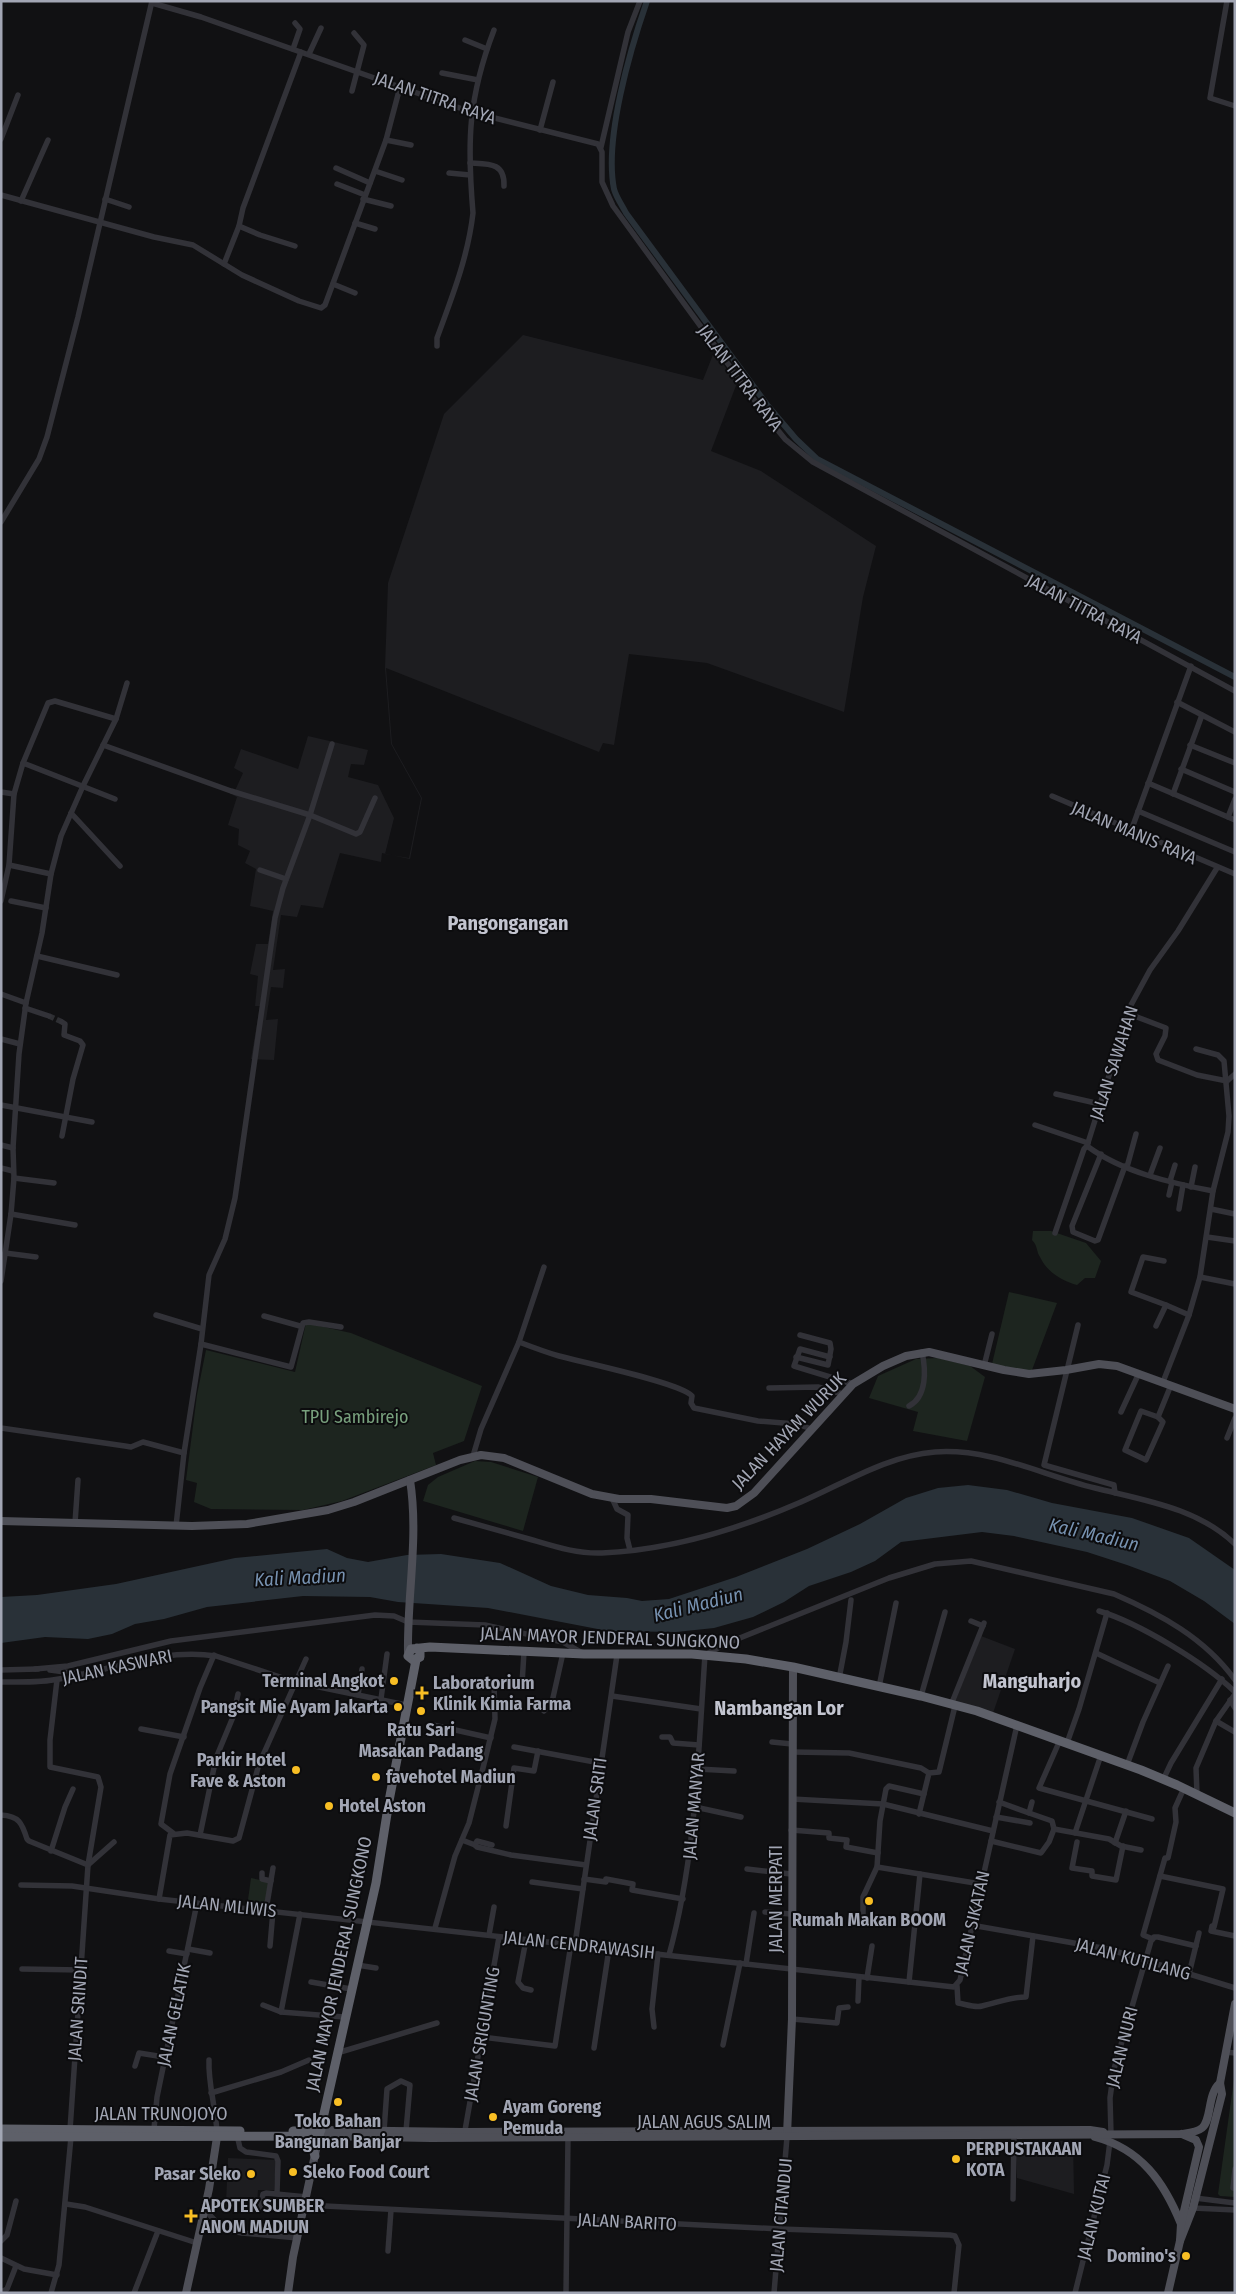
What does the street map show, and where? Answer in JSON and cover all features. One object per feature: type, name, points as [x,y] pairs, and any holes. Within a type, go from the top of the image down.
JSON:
[{"type":"highway","name":"JALAN MAYOR JENDERAL SUNGKONO","points":[[320,2133],[344,2017],[367,1922],[414,1654],[438,1647],[616,1655],[673,1653],[746,1659],[793,1667],[839,1679],[921,1696],[1017,1725],[1101,1755],[1184,1788],[1235,1813]]},
{"type":"highway","name":"JALAN TRUNOJOYO","points":[[1,2129],[148,2136],[320,2133]]},
{"type":"highway","name":"JALAN TRUNOJOYO","points":[[1,2136],[154,2129],[217,2134]]},
{"type":"highway","name":"JALAN TRUNOJOYO","points":[[237,2134],[296,2136],[320,2133]]},
{"type":"highway","points":[[296,2136],[307,2142],[313,2149],[315,2156]]},
{"type":"main road","name":"JALAN HAYAM WURUK","points":[[1,1521],[176,1526],[247,1524],[328,1510],[472,1456],[504,1458],[592,1494],[612,1498],[660,1500],[717,1508],[736,1506],[754,1493],[852,1384],[883,1366],[922,1352],[1029,1374],[1099,1364],[1117,1366],[1235,1409]]},
{"type":"main road","points":[[410,1480],[414,1505],[409,1619],[414,1654]]},
{"type":"main road","name":"JALAN MERPATI","points":[[787,2134],[792,2019],[791,1830],[793,1667]]},
{"type":"main road","points":[[1168,2293],[1180,2241],[1193,2208],[1222,2094],[1220,2083],[1235,2004]]},
{"type":"main road","points":[[986,2133],[1014,2136],[1089,2136],[1110,2138],[1182,2134],[1197,2130],[1205,2124],[1213,2091],[1220,2083]]},
{"type":"main road","points":[[320,2133],[431,2135],[787,2134],[986,2133],[1090,2130],[1110,2138],[1128,2149],[1155,2176],[1167,2194],[1181,2224]]},
{"type":"main road","points":[[320,2133],[406,2131],[431,2135]]},
{"type":"main road","points":[[288,2293],[320,2133]]},
{"type":"main road","points":[[186,2293],[205,2207],[217,2134]]},
{"type":"main road","points":[[515,2134],[568,2137],[611,2134]]},
{"type":"main road","points":[[1180,2241],[1181,2224],[1200,2147],[1196,2140],[1182,2134]]},
{"type":"street","points":[[601,147],[628,32],[640,1]]},
{"type":"street","points":[[1227,1],[1210,98],[1235,106]]},
{"type":"street","points":[[1,522],[39,459],[47,437],[78,316],[118,150],[132,78],[152,2]]},
{"type":"street","name":"JALAN TITRA RAYA","points":[[152,2],[310,54],[471,112],[592,141],[601,147],[602,182],[613,206],[763,412],[792,445],[813,462],[836,475],[1235,691]]},
{"type":"street","points":[[292,49],[300,29],[295,23]]},
{"type":"street","points":[[310,54],[320,28]]},
{"type":"street","points":[[437,346],[438,338],[461,274],[472,224],[470,175],[471,112],[478,80],[494,30]]},
{"type":"street","points":[[352,91],[364,45],[354,34]]},
{"type":"street","points":[[465,40],[487,48]]},
{"type":"street","points":[[224,264],[301,52]]},
{"type":"street","points":[[442,73],[478,80]]},
{"type":"street","points":[[540,130],[553,82]]},
{"type":"street","points":[[1,195],[194,245],[253,281],[318,308],[325,305],[375,171],[386,140],[400,87]]},
{"type":"street","points":[[1,139],[18,95]]},
{"type":"street","points":[[21,201],[48,140]]},
{"type":"street","points":[[386,140],[411,145]]},
{"type":"street","points":[[470,163],[497,167],[503,174],[504,186]]},
{"type":"street","points":[[336,168],[370,184]]},
{"type":"street","points":[[375,171],[402,180]]},
{"type":"street","points":[[449,173],[470,175]]},
{"type":"street","points":[[337,184],[364,197],[391,206]]},
{"type":"street","points":[[105,199],[129,206]]},
{"type":"street","points":[[355,223],[375,229]]},
{"type":"street","points":[[239,226],[260,236],[295,246]]},
{"type":"street","points":[[333,284],[355,293]]},
{"type":"street","points":[[1131,831],[1191,666]]},
{"type":"street","points":[[1,1281],[11,1214],[15,1108],[20,1044],[51,874],[61,836],[70,813],[116,719],[127,683]]},
{"type":"street","points":[[1,901],[9,865],[14,794],[23,763],[50,702],[55,701],[116,719]]},
{"type":"street","points":[[1178,702],[1235,732]]},
{"type":"street","points":[[1173,794],[1202,715]]},
{"type":"street","points":[[176,1526],[184,1453],[201,1344],[208,1275],[225,1239],[235,1198],[274,918],[286,879],[310,815],[332,744]]},
{"type":"street","points":[[103,745],[231,791],[310,815],[358,834],[375,798]]},
{"type":"street","points":[[1190,745],[1235,763]]},
{"type":"street","points":[[23,763],[115,799]]},
{"type":"street","points":[[1181,770],[1235,792]]},
{"type":"street","points":[[1148,783],[1235,820]]},
{"type":"street","points":[[1,792],[14,794]]},
{"type":"street","name":"JALAN MANIS RAYA","points":[[1052,796],[1235,875]]},
{"type":"street","points":[[1228,817],[1235,799]]},
{"type":"street","points":[[1138,812],[1235,852]]},
{"type":"street","points":[[70,813],[120,866]]},
{"type":"street","points":[[9,865],[51,874]]},
{"type":"street","name":"JALAN SAWAHAN","points":[[1055,1233],[1084,1149],[1088,1144],[1129,1014],[1150,970],[1178,932],[1217,868]]},
{"type":"street","points":[[260,870],[286,879]]},
{"type":"street","points":[[10,901],[46,908]]},
{"type":"street","points":[[37,956],[117,974]]},
{"type":"street","points":[[1,994],[49,1016]]},
{"type":"street","points":[[1129,1014],[1166,1028],[1165,1036],[1156,1054],[1158,1060],[1197,1075],[1227,1081]]},
{"type":"street","points":[[62,1022],[64,1024],[64,1035],[80,1041],[83,1046],[73,1079],[62,1136]]},
{"type":"street","points":[[1,1039],[20,1044]]},
{"type":"street","points":[[1163,1382],[1189,1316],[1200,1277],[1213,1191],[1228,1132],[1227,1081],[1221,1057],[1196,1049]]},
{"type":"street","points":[[1227,1081],[1235,1074]]},
{"type":"street","points":[[1056,1094],[1100,1104]]},
{"type":"street","points":[[1,1105],[92,1122]]},
{"type":"street","points":[[1035,1126],[1088,1144],[1100,1154],[1126,1167],[1171,1182],[1213,1191]]},
{"type":"street","points":[[1100,1154],[1072,1226],[1073,1232],[1095,1241],[1098,1240],[1126,1167],[1136,1134]]},
{"type":"street","points":[[1,1145],[13,1148]]},
{"type":"street","points":[[1150,1175],[1160,1148]]},
{"type":"street","points":[[1170,1195],[1175,1165]]},
{"type":"street","points":[[1190,1187],[1196,1167]]},
{"type":"street","points":[[1,1168],[13,1174],[54,1184]]},
{"type":"street","points":[[1179,1209],[1183,1185]]},
{"type":"street","points":[[1211,1208],[1235,1214]]},
{"type":"street","points":[[11,1214],[75,1226]]},
{"type":"street","points":[[1207,1237],[1235,1241]]},
{"type":"street","points":[[5,1254],[36,1257]]},
{"type":"street","points":[[1164,1261],[1143,1257],[1131,1292],[1189,1316]]},
{"type":"street","points":[[472,1456],[481,1429],[519,1342],[544,1267]]},
{"type":"street","points":[[1200,1277],[1235,1284]]},
{"type":"street","points":[[1156,1326],[1166,1305]]},
{"type":"street","points":[[156,1315],[202,1328]]},
{"type":"street","points":[[264,1316],[300,1326]]},
{"type":"street","points":[[201,1344],[291,1367],[300,1326],[303,1323],[309,1322],[341,1327]]},
{"type":"street","points":[[1078,1325],[1044,1465],[1114,1485],[1115,1493]]},
{"type":"street","points":[[984,1366],[992,1334]]},
{"type":"street","points":[[800,1335],[830,1343],[830,1357],[825,1376]]},
{"type":"street","points":[[519,1342],[557,1356],[656,1381],[688,1392],[692,1396],[694,1408],[758,1420],[796,1424],[812,1429]]},
{"type":"street","points":[[830,1357],[800,1349],[794,1366],[852,1384]]},
{"type":"street","points":[[909,1406],[920,1398],[924,1377],[922,1352]]},
{"type":"street","points":[[809,1371],[815,1353]]},
{"type":"street","points":[[796,1357],[828,1365]]},
{"type":"street","points":[[1121,1412],[1139,1373]]},
{"type":"street","points":[[1158,1417],[1172,1385]]},
{"type":"street","points":[[769,1388],[818,1387],[843,1394]]},
{"type":"street","points":[[1141,1411],[1158,1417],[1163,1422],[1148,1459],[1125,1450],[1141,1411]]},
{"type":"street","points":[[1227,1438],[1235,1418]]},
{"type":"street","points":[[1,1428],[132,1447],[143,1442],[184,1453]]},
{"type":"street","points":[[454,1518],[559,1548],[601,1553],[630,1550],[694,1540],[801,1502],[888,1462],[936,1452],[994,1456],[1115,1493],[1173,1508],[1210,1525],[1235,1544]]},
{"type":"street","points":[[75,1523],[78,1480]]},
{"type":"street","points":[[612,1498],[617,1509],[628,1515],[627,1538],[630,1550]]},
{"type":"street","points":[[705,1655],[748,1633],[889,1578],[935,1564],[971,1561],[1114,1594],[1133,1602],[1196,1638],[1235,1680]]},
{"type":"street","points":[[839,1679],[851,1600]]},
{"type":"street","points":[[879,1687],[896,1603]]},
{"type":"street","points":[[1099,1611],[1137,1625],[1222,1680],[1235,1693],[1216,1721],[1196,1768],[1197,1794]]},
{"type":"street","points":[[921,1696],[945,1612]]},
{"type":"street","points":[[1107,1613],[1096,1653],[1063,1741],[1039,1788],[1152,1819]]},
{"type":"street","points":[[1,1670],[68,1666],[171,1641],[375,1615],[494,1626],[564,1642],[584,1654]]},
{"type":"street","points":[[772,1742],[792,1748],[849,1752],[921,1768],[929,1773],[938,1772],[953,1705],[984,1624],[971,1621]]},
{"type":"street","points":[[434,1928],[449,1876],[473,1811],[494,1719],[494,1683],[522,1684],[524,1652]]},
{"type":"street","points":[[544,1711],[552,1702],[563,1653]]},
{"type":"street","points":[[1096,1653],[1160,1683]]},
{"type":"street","name":"JALAN KASWARI","points":[[1,1682],[56,1680],[173,1654],[214,1656],[295,1682],[406,1705]]},
{"type":"street","points":[[381,1699],[387,1654]]},
{"type":"street","name":"JALAN SRITI","points":[[482,2039],[555,2046],[583,1889],[600,1763],[612,1696],[616,1655]]},
{"type":"street","name":"JALAN MANYAR","points":[[669,1955],[683,1899],[695,1807],[705,1655]]},
{"type":"street","points":[[214,1656],[200,1688],[170,1774],[162,1825],[173,1833],[200,1835],[233,1841],[239,1838],[259,1764],[306,1659]]},
{"type":"street","points":[[1127,1765],[1168,1666]]},
{"type":"street","points":[[35,1669],[82,1674]]},
{"type":"street","points":[[358,1695],[362,1669]]},
{"type":"street","name":"JALAN SRINDIT","points":[[51,2293],[57,2275],[66,2204],[88,1889],[88,1865],[101,1787],[98,1777],[50,1767],[50,1740],[56,1680]]},
{"type":"street","points":[[1163,1780],[1171,1763],[1222,1680]]},
{"type":"street","points":[[200,1835],[216,1758],[233,1717],[238,1694]]},
{"type":"street","points":[[612,1696],[702,1709]]},
{"type":"street","points":[[1230,1700],[1235,1708]]},
{"type":"street","points":[[1216,1721],[1235,1732]]},
{"type":"street","points":[[433,1725],[490,1738]]},
{"type":"street","name":"JALAN SIKATAN","points":[[792,1969],[957,1986],[960,1980],[1017,1725]]},
{"type":"street","points":[[141,1729],[184,1737]]},
{"type":"street","points":[[662,1737],[670,1737],[673,1743],[699,1745]]},
{"type":"street","points":[[514,1747],[600,1763]]},
{"type":"street","points":[[506,1826],[514,1768],[534,1771],[538,1751]]},
{"type":"street","points":[[1075,1833],[1101,1755]]},
{"type":"street","points":[[698,1769],[734,1771]]},
{"type":"street","points":[[920,1814],[929,1773]]},
{"type":"street","points":[[872,1920],[863,1917],[862,1901],[878,1867],[883,1804],[887,1787],[924,1794]]},
{"type":"street","points":[[1184,1788],[1175,1808],[1176,1822],[1168,1858],[1165,1858],[1143,1935],[1153,1939],[1158,1937],[1196,1946]]},
{"type":"street","points":[[51,1851],[64,1807],[73,1789]]},
{"type":"street","points":[[792,1799],[883,1804],[993,1832]]},
{"type":"street","points":[[991,1841],[1040,1853],[1049,1842],[1054,1828],[1052,1820],[999,1802]]},
{"type":"street","points":[[1029,1813],[1032,1802]]},
{"type":"street","points":[[695,1807],[741,1817]]},
{"type":"street","points":[[1115,1843],[1126,1811]]},
{"type":"street","points":[[1,1815],[15,1817],[20,1821],[28,1840],[88,1865],[114,1842]]},
{"type":"street","points":[[996,1817],[1030,1823]]},
{"type":"street","points":[[1054,1828],[1109,1839],[1123,1846],[1141,1850]]},
{"type":"street","points":[[791,1830],[830,1833],[828,1838],[847,1840],[846,1847],[878,1853]]},
{"type":"street","points":[[159,1898],[169,1838],[173,1833]]},
{"type":"street","points":[[462,1840],[477,1847],[511,1855],[586,1865]]},
{"type":"street","points":[[475,1845],[477,1841],[492,1845]]},
{"type":"street","points":[[1077,1842],[1072,1868],[1092,1871],[1092,1876],[1116,1880],[1123,1846]]},
{"type":"street","points":[[878,1867],[981,1884]]},
{"type":"street","points":[[266,1910],[274,1868]]},
{"type":"street","points":[[747,1869],[791,1874]]},
{"type":"street","points":[[262,1872],[262,1879],[271,1881]]},
{"type":"street","points":[[909,1982],[920,1874]]},
{"type":"street","points":[[1160,1876],[1223,1889],[1211,1931],[1235,1936]]},
{"type":"street","points":[[584,1880],[606,1882],[606,1879],[633,1884],[632,1890],[683,1899]]},
{"type":"street","points":[[532,1882],[583,1889]]},
{"type":"street","name":"JALAN MLIWIS","points":[[21,1885],[72,1886],[197,1903],[367,1922]]},
{"type":"street","name":"JALAN GELATIK","points":[[154,2129],[164,2057],[197,1903]]},
{"type":"street","points":[[489,1935],[494,1907]]},
{"type":"street","points":[[270,1946],[273,1911]]},
{"type":"street","points":[[765,1912],[791,1914]]},
{"type":"street","points":[[723,2045],[754,1913]]},
{"type":"street","points":[[281,2012],[300,1914]]},
{"type":"street","name":"JALAN CENDRAWASIH","points":[[367,1922],[792,1969]]},
{"type":"street","name":"JALAN KUTILANG","points":[[971,1925],[1108,1949],[1235,1988]]},
{"type":"street","points":[[1189,1974],[1199,1933]]},
{"type":"street","points":[[957,1986],[958,2003],[980,2007],[1012,1997],[1026,1997],[1033,1936]]},
{"type":"street","name":"JALAN SRIGUNTING","points":[[464,2135],[499,1937]]},
{"type":"street","name":"JALAN NURI","points":[[1110,2138],[1110,2098],[1114,2069],[1153,1939]]},
{"type":"street","points":[[526,1940],[518,1982],[523,1988],[531,1990]]},
{"type":"street","points":[[868,1978],[872,1946]]},
{"type":"street","points":[[594,2048],[609,1949]]},
{"type":"street","points":[[169,1951],[210,1953]]},
{"type":"street","points":[[654,2027],[652,2009],[658,1954]]},
{"type":"street","points":[[357,1965],[376,1968]]},
{"type":"street","points":[[22,1969],[81,1970]]},
{"type":"street","points":[[858,2001],[859,1977]]},
{"type":"street","points":[[311,1982],[351,1989]]},
{"type":"street","points":[[263,2005],[281,2012],[344,2017]]},
{"type":"street","points":[[792,2019],[836,2023],[839,2008],[848,2007]]},
{"type":"street","points":[[337,2053],[437,2023]]},
{"type":"street","points":[[1225,2052],[1235,2052]]},
{"type":"street","points":[[135,2066],[139,2053],[164,2057]]},
{"type":"street","points":[[209,2060],[211,2093],[216,2108],[217,2134]]},
{"type":"street","points":[[211,2093],[263,2078],[309,2060]]},
{"type":"street","points":[[384,2131],[387,2089],[401,2081],[410,2085],[406,2131]]},
{"type":"street","points":[[237,2134],[240,2148],[246,2152],[276,2156],[278,2161],[277,2193]]},
{"type":"street","name":"JALAN CITANDUI","points":[[774,2293],[787,2134]]},
{"type":"street","points":[[1014,2136],[1014,2199]]},
{"type":"street","points":[[566,2293],[568,2137]]},
{"type":"street","name":"JALAN KUTAI","points":[[1075,2293],[1108,2165],[1110,2138]]},
{"type":"street","points":[[1235,2170],[1233,2188],[1235,2188]]},
{"type":"street","points":[[205,2207],[258,2209],[262,2205],[263,2194],[277,2193],[307,2197]]},
{"type":"street","points":[[1195,2198],[1235,2203]]},
{"type":"street","points":[[1,2242],[7,2235],[16,2201]]},
{"type":"street","points":[[66,2204],[86,2207],[158,2232],[197,2243]]},
{"type":"street","name":"JALAN BARITO","points":[[305,2206],[780,2229],[950,2235],[955,2236],[958,2245],[954,2293]]},
{"type":"street","points":[[205,2207],[223,2228],[242,2233],[298,2238]]},
{"type":"street","points":[[1193,2208],[1235,2210]]},
{"type":"street","points":[[388,2251],[391,2210]]},
{"type":"street","points":[[134,2293],[158,2232]]},
{"type":"street","points":[[1,2258],[16,2266],[57,2275]]},
{"type":"street","points":[[1,2292],[8,2289],[16,2266]]},
{"type":"shaded area","points":[[523,335],[703,380],[714,352],[737,383],[711,451],[761,471],[876,546],[863,597],[844,712],[707,663],[629,654],[614,745],[603,743],[599,752],[386,668],[392,744],[422,798],[410,859],[393,855],[409,858],[421,798],[391,744],[385,668],[388,583],[444,414]]},
{"type":"shaded area","points":[[308,736],[368,750],[364,765],[351,764],[348,777],[378,785],[394,818],[385,854],[382,853],[381,862],[340,853],[323,908],[301,905],[297,917],[281,915],[273,970],[285,969],[283,988],[271,987],[266,1020],[278,1019],[274,1060],[251,1059],[260,1006],[255,1006],[258,976],[250,974],[256,944],[268,944],[273,911],[250,906],[256,869],[245,863],[250,851],[238,845],[239,829],[228,825],[237,797],[233,795],[243,773],[234,768],[241,749],[298,769]]},
{"type":"shaded area","points":[[981,1636],[1015,1649],[993,1713],[955,1702]]},
{"type":"shaded area","points":[[1015,2141],[1073,2141],[1074,2194],[1017,2178]]},
{"type":"shaded area","name":"Pasar Sleko","points":[[228,2158],[276,2160],[274,2190],[258,2190],[257,2205],[226,2204]]},
{"type":"green space","points":[[1033,1231],[1051,1231],[1086,1243],[1101,1261],[1095,1278],[1085,1278],[1077,1285],[1056,1275],[1047,1267],[1039,1255],[1032,1240]]},
{"type":"green space","points":[[1009,1292],[1057,1303],[1032,1370],[1017,1371],[992,1364]]},
{"type":"green space","name":"TPU Sambirejo","points":[[306,1323],[351,1333],[482,1386],[464,1441],[433,1453],[436,1465],[342,1501],[303,1510],[211,1509],[194,1502],[197,1483],[186,1480],[197,1395],[206,1350],[295,1372]]},
{"type":"green space","points":[[938,1358],[970,1366],[985,1377],[967,1441],[913,1431],[918,1412],[869,1398],[878,1376],[916,1359]]},
{"type":"green space","points":[[475,1461],[491,1462],[538,1477],[523,1531],[423,1501],[428,1485],[438,1477]]},
{"type":"green space","points":[[251,1878],[270,1882],[265,1909],[247,1907]]},
{"type":"green space","points":[[1235,2072],[1235,2197],[1220,2196],[1218,2194]]},
{"type":"water","name":"Kali Madiun","points":[[968,1485],[1007,1490],[1052,1503],[1132,1518],[1189,1538],[1235,1570],[1235,1624],[1204,1601],[1170,1581],[1127,1565],[1087,1552],[1014,1536],[982,1532],[901,1542],[875,1561],[851,1572],[809,1586],[784,1602],[753,1617],[714,1628],[676,1632],[608,1631],[488,1608],[398,1602],[370,1597],[303,1596],[207,1607],[164,1619],[135,1624],[112,1634],[88,1639],[45,1637],[1,1643],[1,1597],[37,1595],[116,1584],[235,1558],[327,1549],[347,1558],[368,1562],[407,1555],[441,1554],[500,1563],[551,1586],[588,1595],[642,1601],[669,1599],[736,1577],[807,1549],[860,1524],[906,1498],[938,1488]]},
{"type":"waterway","points":[[647,1],[633,44],[620,95],[613,145],[612,169],[615,192],[626,213],[768,406],[796,439],[817,459],[1235,677]]},
{"type":"tunnel","points":[[49,1016],[62,1022]]},
{"type":"place","name":"Terminal Angkot","points":[[394,1681]]},
{"type":"place","name":"Laboratorium Klinik Kimia Farma","points":[[422,1693]]},
{"type":"place","name":"Pangsit Mie Ayam Jakarta","points":[[398,1707]]},
{"type":"place","name":"Ratu Sari Masakan Padang","points":[[421,1711]]},
{"type":"place","name":"Parkir Hotel Fave & Aston","points":[[296,1770]]},
{"type":"place","name":"favehotel Madiun","points":[[376,1777]]},
{"type":"place","name":"Hotel Aston","points":[[329,1806]]},
{"type":"place","name":"Rumah Makan BOOM","points":[[869,1901]]},
{"type":"place","name":"Toko Bahan Bangunan Banjar","points":[[338,2102]]},
{"type":"place","name":"Ayam Goreng Pemuda","points":[[493,2117]]},
{"type":"place","name":"PERPUSTAKAAN KOTA","points":[[956,2159]]},
{"type":"place","name":"Sleko Food Court","points":[[293,2172]]},
{"type":"place","name":"Pasar Sleko","points":[[251,2174]]},
{"type":"place","name":"APOTEK SUMBER ANOM MADIUN","points":[[191,2216]]},
{"type":"place","name":"Domino's","points":[[1186,2256]]},
{"type":"district","name":"Pangongangan","points":[[508,923]]},
{"type":"district","name":"Manguharjo","points":[[1032,1681]]},
{"type":"district","name":"Nambangan Lor","points":[[779,1708]]}]
